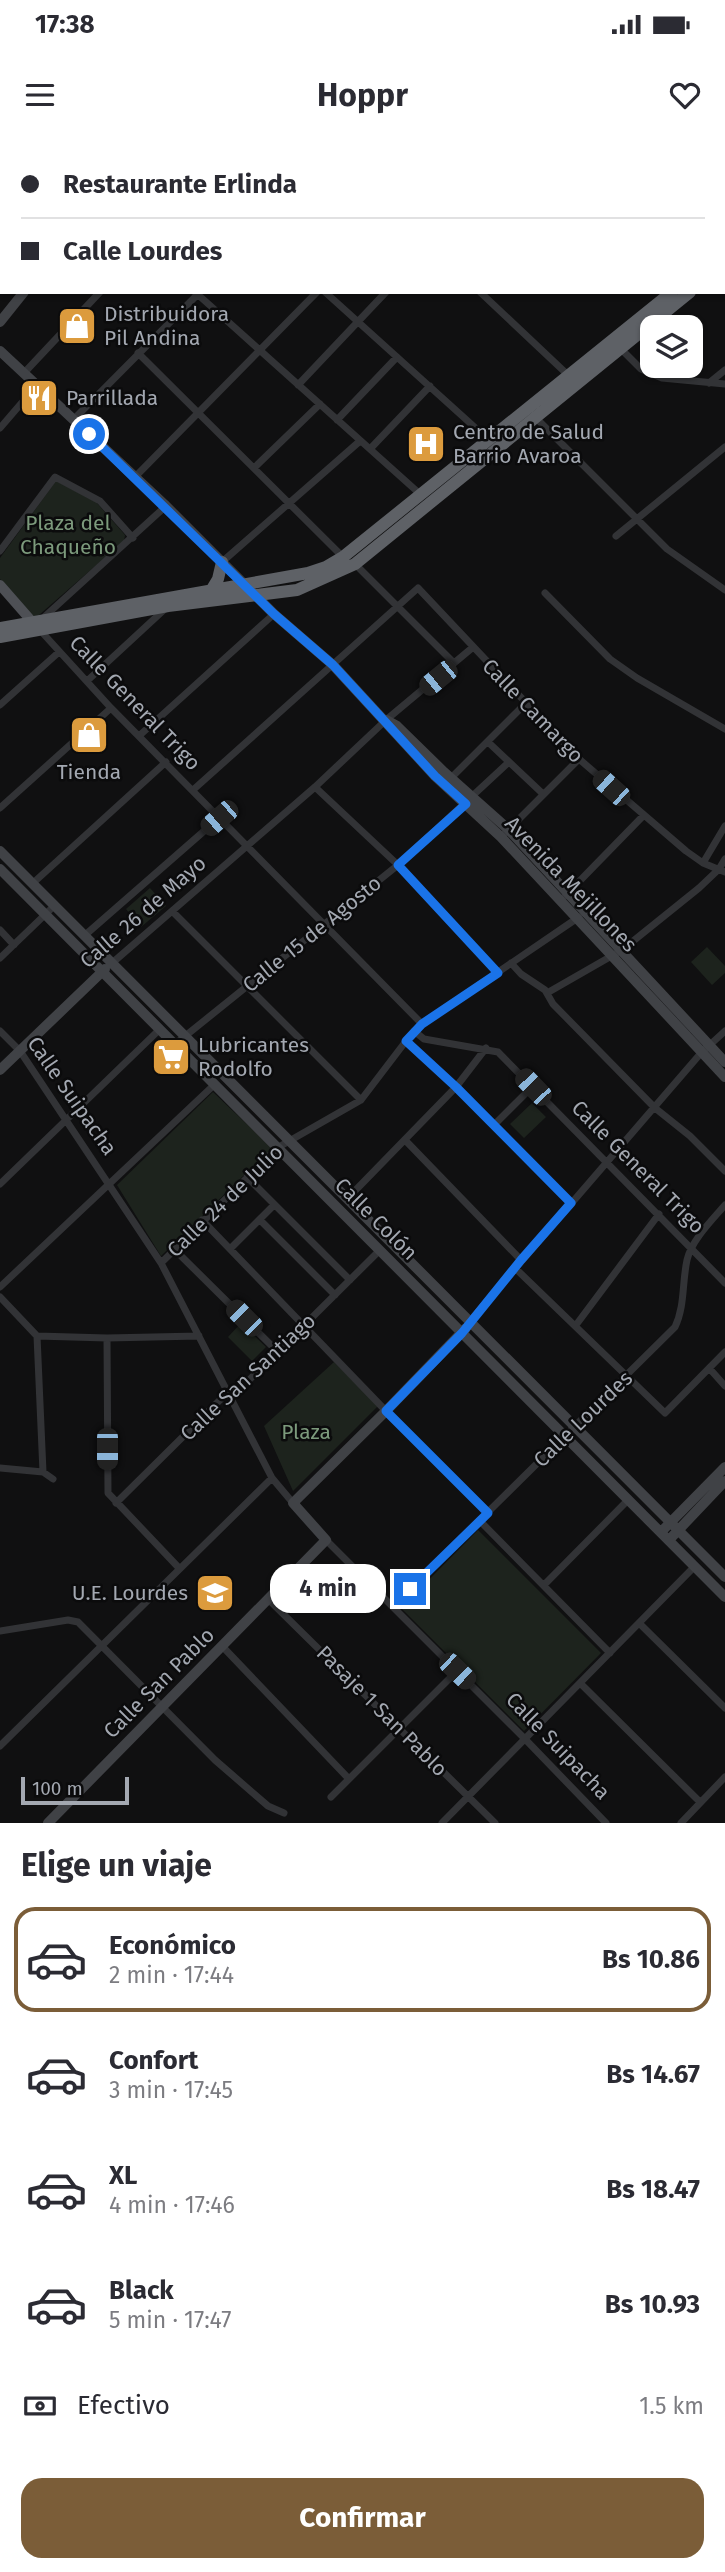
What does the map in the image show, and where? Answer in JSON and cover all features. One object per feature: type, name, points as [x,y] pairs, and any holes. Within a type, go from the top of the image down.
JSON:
[{"type":"highway","points":[[0,628],[297,590],[349,561],[493,444],[568,375],[669,294]]},
{"type":"highway","points":[[0,637],[37,623],[307,573],[349,561],[420,494],[493,444],[537,418],[688,294]]},
{"type":"highway","points":[[212,589],[218,579],[222,562]]},
{"type":"main road","name":"Calle General Trigo","points":[[0,585],[37,623]]},
{"type":"street","points":[[0,322],[22,294]]},
{"type":"street","points":[[24,373],[98,294]]},
{"type":"street","points":[[74,419],[196,294]]},
{"type":"street","points":[[198,294],[420,494]]},
{"type":"street","points":[[135,477],[315,294]]},
{"type":"street","points":[[327,294],[493,444]]},
{"type":"street","points":[[299,385],[384,294]]},
{"type":"street","points":[[482,294],[568,375]]},
{"type":"street","points":[[620,348],[641,369],[662,378],[725,384]]},
{"type":"street","name":"Avenida Mejillones","points":[[0,351],[166,506],[274,614],[333,665],[427,767],[470,800]]},
{"type":"street","name":"Calle Camargo","points":[[138,353],[289,503],[398,605],[454,663]]},
{"type":"street","points":[[337,419],[397,357]]},
{"type":"street","points":[[708,384],[725,370]]},
{"type":"street","points":[[0,428],[37,384]]},
{"type":"street","points":[[370,449],[430,387]]},
{"type":"street","points":[[254,468],[320,404]]},
{"type":"street","points":[[537,418],[667,549],[725,590]]},
{"type":"street","points":[[222,562],[360,441]]},
{"type":"street","points":[[616,536],[725,447]]},
{"type":"street","points":[[0,551],[55,477],[100,501],[133,538]]},
{"type":"street","points":[[37,623],[166,506]]},
{"type":"street","name":"Calle Camargo","points":[[398,605],[418,588],[471,648],[527,702],[579,759],[643,816],[703,863],[722,870]]},
{"type":"street","points":[[545,593],[610,659],[637,678],[725,729]]},
{"type":"street","points":[[193,790],[398,605]]},
{"type":"street","points":[[87,681],[168,606]]},
{"type":"street","points":[[140,735],[274,614]]},
{"type":"street","name":"Calle General Trigo","points":[[37,623],[59,652],[111,708],[422,1024]]},
{"type":"street","name":"Calle 26 de Mayo","points":[[0,1070],[106,968],[471,648]]},
{"type":"street","points":[[0,705],[59,652]]},
{"type":"street","points":[[450,778],[527,702]]},
{"type":"street","points":[[0,808],[111,708]]},
{"type":"street","name":"Avenida Mejillones","points":[[386,720],[397,726],[568,893],[582,915],[705,1049],[725,1077]]},
{"type":"street","points":[[488,741],[542,793]]},
{"type":"street","points":[[504,833],[579,759]]},
{"type":"street","points":[[32,884],[166,762]]},
{"type":"street","name":"Calle 15 de Agosto","points":[[173,1045],[398,865],[509,762]]},
{"type":"street","points":[[315,786],[398,865],[498,973]]},
{"type":"street","points":[[560,901],[643,816]]},
{"type":"street","points":[[84,936],[219,818]]},
{"type":"street","points":[[703,863],[725,826]]},
{"type":"street","name":"Avenida Mejillones","points":[[504,833],[560,901],[582,915]]},
{"type":"street","name":"Calle Colón","points":[[0,851],[84,936],[106,968],[173,1045],[725,1597]]},
{"type":"street","points":[[547,993],[618,953],[722,870],[725,859]]},
{"type":"street","name":"Calle Colón","points":[[0,869],[46,914],[184,1036],[725,1577]]},
{"type":"street","points":[[0,958],[54,906]]},
{"type":"street","points":[[172,911],[361,1100]]},
{"type":"street","name":"Calle 24 de Julio","points":[[161,1263],[277,1148],[361,1100],[422,1024],[582,915]]},
{"type":"street","points":[[0,930],[14,944]]},
{"type":"street","points":[[511,963],[515,970],[538,984],[655,1108],[690,1136],[725,1171]]},
{"type":"street","points":[[0,1184],[159,1030]]},
{"type":"street","name":"Calle Suipacha","points":[[0,1031],[19,1051],[161,1263],[272,1478],[326,1541],[526,1739],[606,1823]]},
{"type":"street","name":"Calle General Trigo","points":[[414,1031],[421,1037],[434,1041],[498,1052],[725,1283]]},
{"type":"street","points":[[293,1503],[462,1333],[521,1260],[705,1049],[725,1031]]},
{"type":"street","points":[[406,1041],[456,1087],[571,1203]]},
{"type":"street","points":[[347,1199],[456,1087],[486,1048]]},
{"type":"street","name":"Avenida Mejillones","points":[[705,1049],[725,1062]]},
{"type":"street","points":[[0,1287],[214,1085]]},
{"type":"street","points":[[494,1125],[533,1087]]},
{"type":"street","points":[[405,1140],[521,1260]]},
{"type":"street","points":[[247,1177],[350,1280]]},
{"type":"street","points":[[230,1249],[274,1205]]},
{"type":"street","name":"Calle Lourdes","points":[[393,1606],[675,1327],[680,1317],[687,1259],[691,1248],[725,1205]]},
{"type":"street","points":[[576,1325],[659,1214]]},
{"type":"street","points":[[202,1220],[488,1513]]},
{"type":"street","points":[[260,1220],[335,1295]]},
{"type":"street","points":[[174,1249],[278,1352]]},
{"type":"street","name":"Calle San Santiago","points":[[116,1503],[222,1398],[239,1390],[380,1250]]},
{"type":"street","points":[[515,1268],[665,1413],[725,1352]]},
{"type":"street","points":[[0,1297],[37,1336],[43,1472]]},
{"type":"street","points":[[37,1336],[199,1336]]},
{"type":"street","points":[[107,1338],[108,1493],[178,1568]]},
{"type":"street","points":[[709,1368],[725,1386]]},
{"type":"street","points":[[675,1526],[725,1467]]},
{"type":"street","points":[[0,1468],[43,1472],[53,1479]]},
{"type":"street","points":[[0,1746],[272,1478]]},
{"type":"street","points":[[665,1536],[725,1481]]},
{"type":"street","points":[[544,1585],[628,1500]]},
{"type":"street","points":[[480,1521],[610,1653]]},
{"type":"street","name":"Calle San Pablo","points":[[48,1823],[326,1541]]},
{"type":"street","points":[[442,1823],[694,1567]]},
{"type":"street","name":"Pasaje 1 San Pablo","points":[[269,1600],[495,1823]]},
{"type":"street","points":[[0,1631],[68,1620],[78,1622],[215,1760],[268,1806],[284,1813]]},
{"type":"street","points":[[639,1623],[725,1708]]},
{"type":"street","points":[[222,1646],[349,1779]]},
{"type":"street","points":[[331,1797],[457,1671]]},
{"type":"street","points":[[580,1683],[700,1802]]},
{"type":"street","points":[[681,1823],[725,1777]]},
{"type":"green space","name":"Plaza del Chaqueño","points":[[56,481],[96,502],[125,535],[124,541],[34,617],[0,579],[0,558]]},
{"type":"green space","points":[[150,888],[166,906],[141,927],[126,909]]},
{"type":"green space","points":[[707,947],[725,966],[725,973],[712,985],[691,962]]},
{"type":"green space","points":[[213,1092],[272,1148],[161,1256],[117,1185]]},
{"type":"green space","points":[[532,1103],[546,1117],[524,1138],[510,1124]]},
{"type":"green space","points":[[241,1323],[266,1347],[252,1361],[228,1337]]},
{"type":"green space","name":"Plaza","points":[[334,1362],[378,1406],[293,1491],[264,1426]]},
{"type":"green space","points":[[478,1530],[601,1653],[524,1731],[401,1608]]},
{"type":"place","name":"Distribuidora Pil Andina","points":[[77,326]]},
{"type":"place","name":"Parrillada","points":[[39,398]]},
{"type":"place","name":"Centro de Salud Barrio Avaroa","points":[[426,444]]},
{"type":"place","name":"Tienda","points":[[89,735]]},
{"type":"place","name":"Lubricantes Rodolfo","points":[[171,1057]]},
{"type":"place","name":"U.E. Lourdes","points":[[215,1593]]},
{"type":"route","points":[[89,434],[274,614],[333,665],[435,776],[466,804],[398,865],[498,973],[422,1024],[406,1041],[456,1087],[571,1203],[462,1333],[386,1411],[488,1513],[410,1589]]}]
